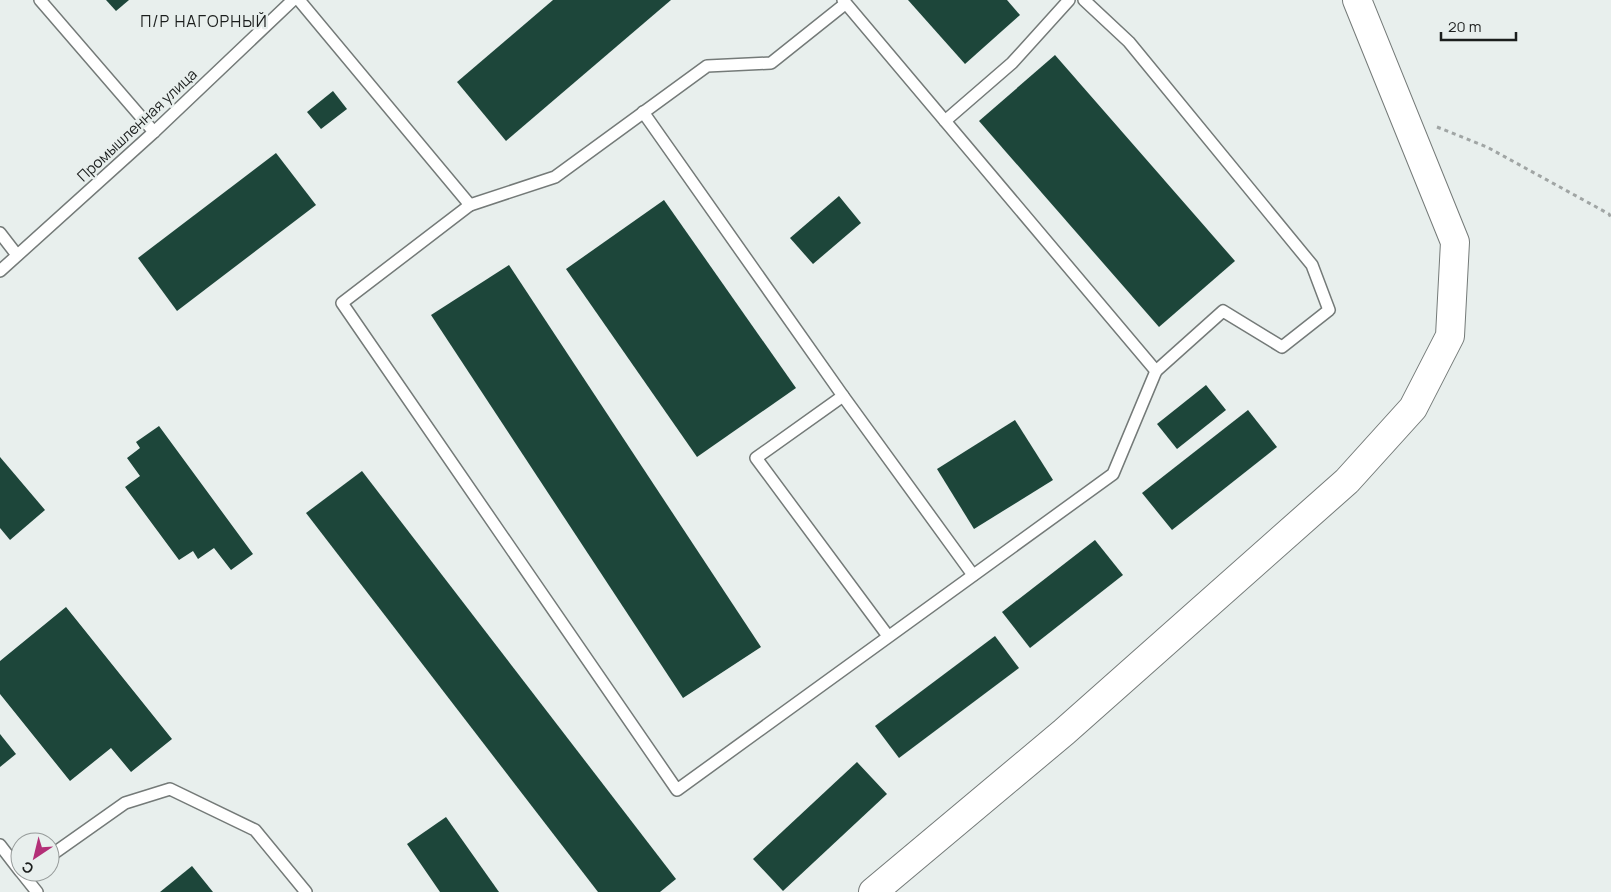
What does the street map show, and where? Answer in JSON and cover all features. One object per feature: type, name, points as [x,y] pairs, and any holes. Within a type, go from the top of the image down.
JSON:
[{"type":"street","points":[[873,892],[1064,732],[1347,481],[1413,408],[1450,336],[1455,242],[1357,0]]},
{"type":"lane","points":[[40,0],[154,132]]},
{"type":"lane","name":"Промышленная улица","points":[[0,271],[154,132],[293,0]]},
{"type":"lane","points":[[299,0],[470,204]]},
{"type":"lane","points":[[944,121],[1012,63],[1069,0]]},
{"type":"lane","points":[[1084,0],[1129,42],[1312,265],[1329,310],[1282,347],[1223,311],[1156,371],[1113,474],[677,790],[342,303],[470,204],[555,177],[707,66],[771,63],[844,2],[1156,371]]},
{"type":"lane","points":[[643,112],[843,396],[973,575]]},
{"type":"lane","points":[[0,233],[17,256]]},
{"type":"lane","points":[[843,396],[756,458],[888,636]]},
{"type":"lane","points":[[60,849],[124,803],[170,789],[255,830],[306,892]]},
{"type":"lane","points":[[0,845],[10,857]]},
{"type":"path","points":[[1403,114],[1487,147],[1608,214],[1611,218]]},
{"type":"building","points":[[106,0],[129,0],[116,11]]},
{"type":"building","points":[[553,0],[671,0],[506,141],[457,82]]},
{"type":"building","points":[[908,0],[1007,0],[1020,15],[965,64]]},
{"type":"building","points":[[1055,55],[1235,261],[1159,327],[979,121]]},
{"type":"building","points":[[333,91],[347,109],[321,129],[307,112]]},
{"type":"building","points":[[276,153],[316,205],[177,311],[138,258]]},
{"type":"building","points":[[839,196],[861,223],[813,264],[790,238]]},
{"type":"building","points":[[664,200],[796,388],[697,457],[566,269]]},
{"type":"building","points":[[509,265],[761,647],[683,698],[431,315]]},
{"type":"building","points":[[1206,385],[1226,410],[1177,449],[1157,424]]},
{"type":"building","points":[[1248,410],[1277,447],[1172,530],[1142,493]]},
{"type":"building","points":[[1015,420],[1053,480],[974,529],[937,469]]},
{"type":"building","points":[[159,426],[253,554],[231,570],[214,548],[198,559],[193,551],[179,560],[125,487],[140,476],[127,458],[140,448],[136,442]]},
{"type":"building","points":[[0,457],[45,510],[10,540],[0,528]]},
{"type":"building","points":[[362,471],[676,879],[660,892],[598,892],[306,513]]},
{"type":"building","points":[[1095,540],[1123,575],[1030,648],[1002,612]]},
{"type":"building","points":[[66,607],[172,739],[131,772],[111,748],[70,781],[0,694],[0,661]]},
{"type":"building","points":[[995,636],[1019,668],[899,758],[875,726]]},
{"type":"building","points":[[0,734],[16,754],[0,767]]},
{"type":"building","points":[[857,762],[887,794],[783,891],[753,859]]},
{"type":"building","points":[[446,817],[499,892],[440,892],[407,844]]},
{"type":"building","points":[[192,866],[213,892],[160,892]]},
{"type":"district","name":"П/Р НАГОРНЫЙ","points":[[204,21]]}]
